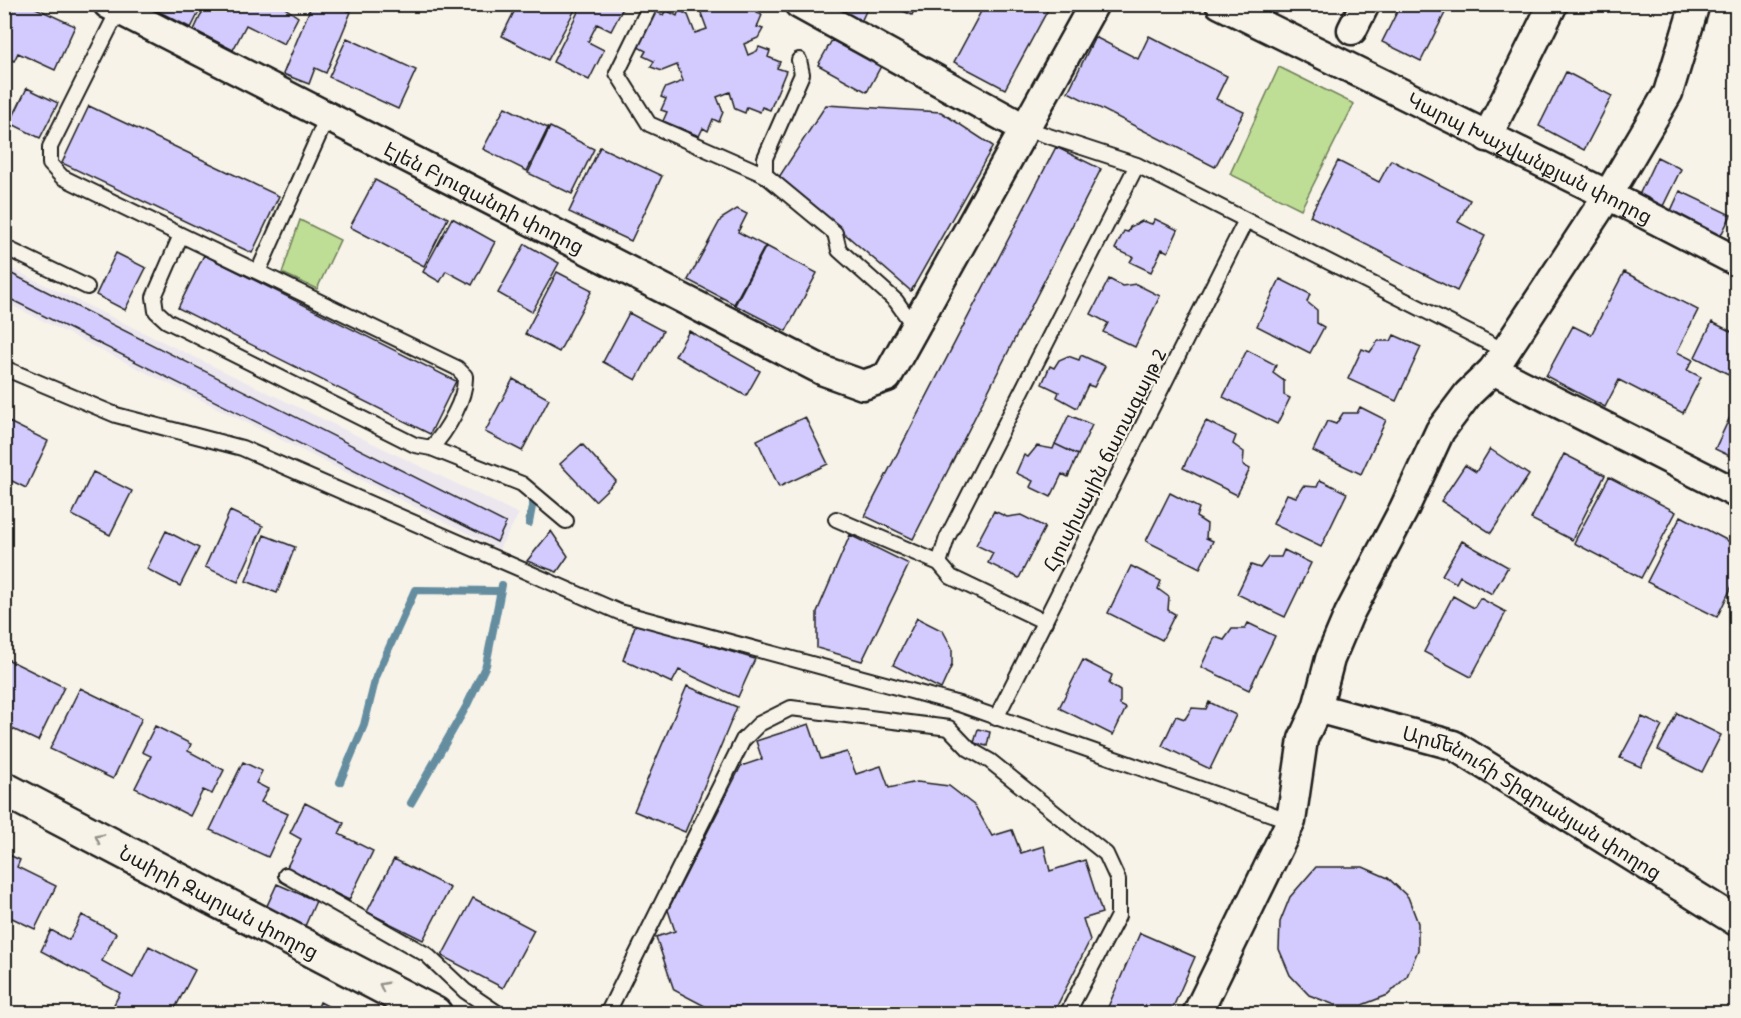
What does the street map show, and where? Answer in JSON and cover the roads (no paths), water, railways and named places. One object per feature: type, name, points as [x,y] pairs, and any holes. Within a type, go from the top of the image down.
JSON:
[{"type":"main road","name":"Նաիրի Զարյան փողոց","points":[[4,789],[435,1014]]},
{"type":"street","points":[[799,4],[1024,128]]},
{"type":"street","points":[[915,328],[1094,4]]},
{"type":"street","name":"Կարպ Խաչվանքյան փողոց","points":[[1220,4],[1737,261]]},
{"type":"street","points":[[1352,30],[1365,4]]},
{"type":"street","points":[[1487,137],[1553,4]]},
{"type":"street","points":[[1197,1014],[1291,821],[1303,739],[1317,708],[1330,659],[1349,614],[1404,509],[1440,431],[1468,394],[1499,360],[1608,195],[1668,93],[1695,4]]},
{"type":"street","name":"Էլեն Բյուզանդի փողոց","points":[[113,7],[824,371],[863,385],[887,377],[915,328]]},
{"type":"street","points":[[1499,360],[1737,493]]},
{"type":"street","name":"Արմենուհի Տիգրանյան փողոց","points":[[1317,708],[1453,745],[1737,921]]},
{"type":"lane","points":[[651,4],[617,73],[649,124],[765,175],[835,233],[839,250],[896,301],[915,328]]},
{"type":"lane","points":[[113,7],[50,147],[50,164],[62,177],[457,368],[465,376],[465,387],[441,437],[431,448]]},
{"type":"lane","points":[[765,175],[765,158],[802,74],[800,60]]},
{"type":"lane","points":[[258,272],[327,117]]},
{"type":"lane","points":[[1024,128],[1137,165],[1246,220],[1499,360]]},
{"type":"lane","points":[[939,563],[947,538],[1137,165]]},
{"type":"lane","name":"Հյուսիսային ճառագայթ 2","points":[[996,718],[1246,220]]},
{"type":"lane","points":[[180,235],[154,297],[156,311],[167,321],[415,445],[431,448],[522,484],[566,521]]},
{"type":"lane","points":[[4,247],[87,287]]},
{"type":"lane","points":[[4,368],[116,415],[242,448],[619,612],[959,704],[1291,821]]},
{"type":"lane","points":[[836,519],[939,563],[951,578],[1045,622]]},
{"type":"lane","points":[[607,1014],[743,740],[759,724],[791,708],[949,728],[969,749],[990,761],[1106,854],[1118,880],[1118,916],[1067,1014]]},
{"type":"lane","points":[[286,875],[427,955],[465,991],[500,1014]]},
{"type":"waterway","points":[[529,523],[534,496]]},
{"type":"waterway","points":[[411,803],[466,707],[486,665],[502,585]]},
{"type":"waterway","points":[[340,782],[364,725],[376,677],[415,590],[499,591]]}]
